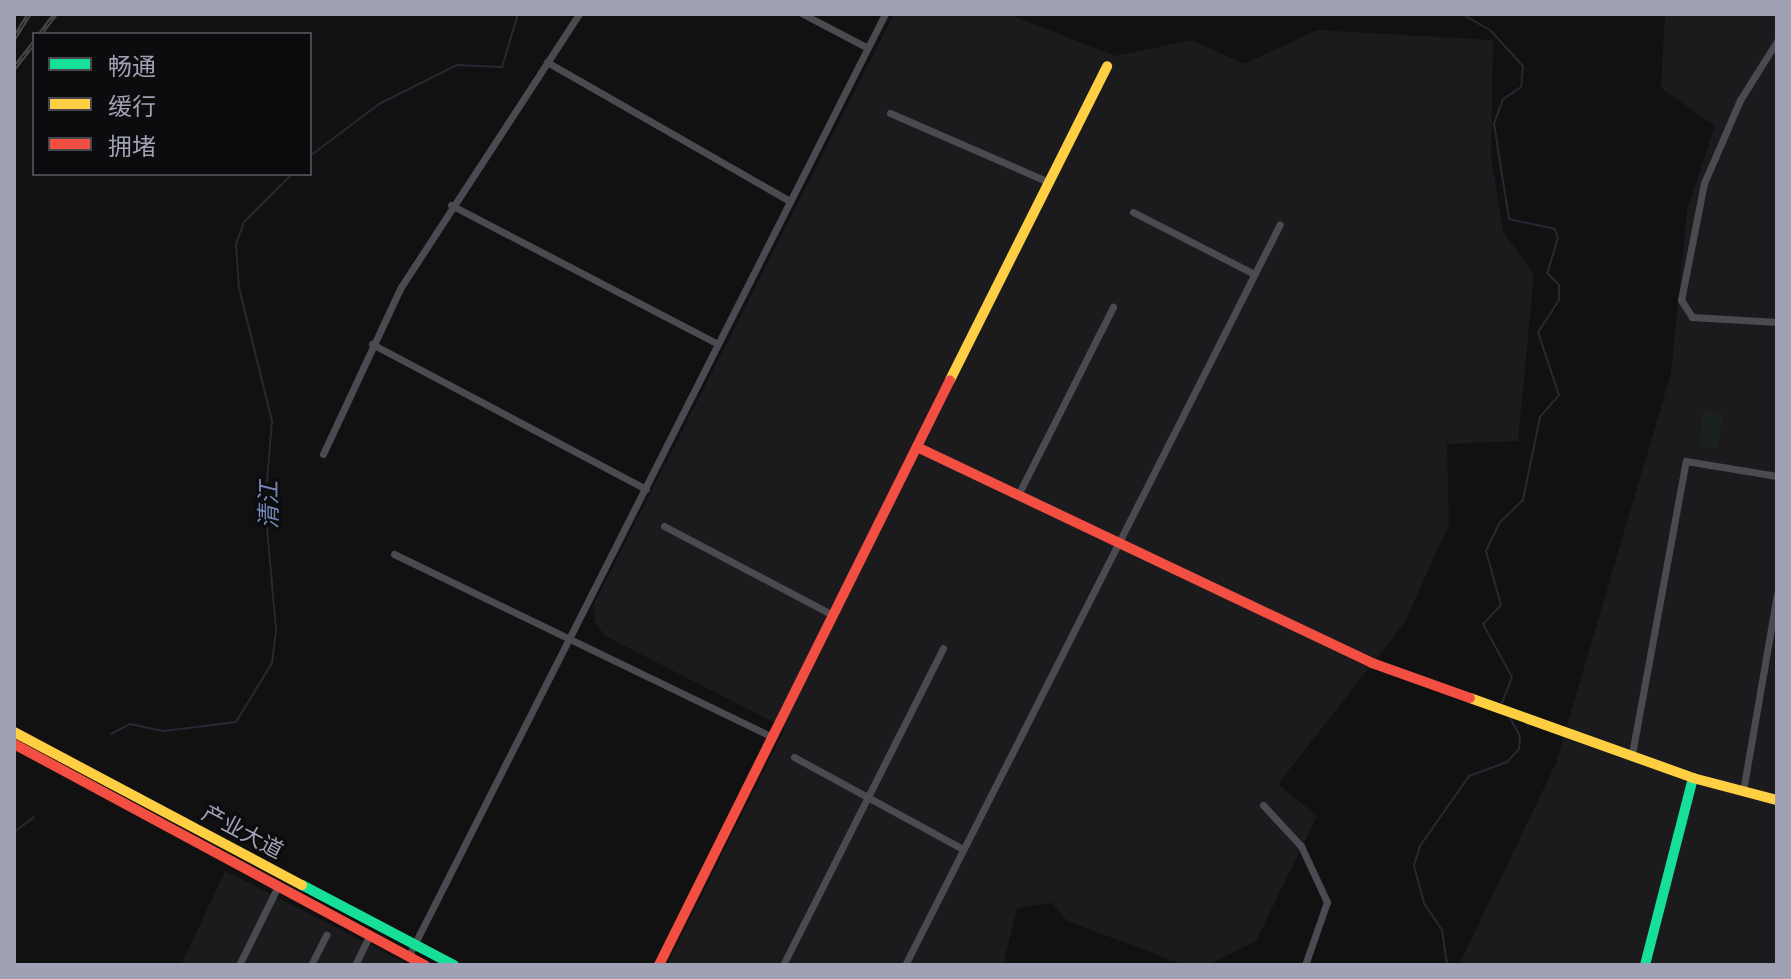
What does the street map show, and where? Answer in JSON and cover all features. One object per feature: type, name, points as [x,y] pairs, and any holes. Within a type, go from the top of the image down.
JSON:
[{"type":"street","points":[[323,454],[372,344],[451,205],[579,14]]},
{"type":"street","points":[[803,14],[868,48]]},
{"type":"street","points":[[408,957],[573,637],[885,14]]},
{"type":"street","points":[[1777,41],[1740,100],[1704,183],[1681,300],[1692,317],[1777,322]]},
{"type":"street","points":[[547,62],[790,201]]},
{"type":"street","points":[[659,965],[1107,66]]},
{"type":"street","points":[[890,113],[1049,182]]},
{"type":"street","points":[[451,205],[718,344]]},
{"type":"street","points":[[1133,212],[1254,274]]},
{"type":"street","points":[[905,965],[1280,224]]},
{"type":"street","points":[[1018,495],[1113,307]]},
{"type":"street","points":[[372,344],[646,489]]},
{"type":"street","points":[[917,447],[1372,663],[1693,778],[1777,800]]},
{"type":"street","points":[[1632,754],[1686,461],[1777,476]]},
{"type":"street","points":[[664,526],[833,615]]},
{"type":"street","points":[[394,554],[573,637],[772,737]]},
{"type":"street","points":[[1743,791],[1777,594]]},
{"type":"street","points":[[783,965],[943,648]]},
{"type":"street","name":"产业大道","points":[[14,732],[454,965]]},
{"type":"street","name":"产业大道","points":[[14,744],[425,965]]},
{"type":"street","points":[[794,757],[963,849]]},
{"type":"street","points":[[1645,965],[1693,778]]},
{"type":"street","points":[[1263,805],[1301,846],[1327,902],[1305,965]]},
{"type":"street","points":[[239,965],[277,888]]},
{"type":"street","points":[[311,965],[326,935]]},
{"type":"street","points":[[355,965],[369,936]]},
{"type":"shaded area","points":[[894,14],[1007,14],[1116,56],[1192,40],[1244,64],[1317,30],[1493,40],[1491,157],[1503,231],[1534,275],[1518,441],[1447,444],[1449,524],[1405,622],[1278,784],[1317,816],[1256,941],[1208,965],[1185,965],[1067,921],[1052,903],[1017,908],[1003,965],[667,965],[785,728],[605,636],[595,622],[594,604]]},
{"type":"shaded area","points":[[1665,14],[1777,14],[1777,965],[1459,965],[1556,763],[1671,373],[1687,210],[1715,126],[1661,88]]},
{"type":"shaded area","points":[[1704,410],[1723,413],[1717,449],[1698,446]]},
{"type":"shaded area","points":[[225,871],[410,965],[181,965]]},
{"type":"waterway","name":"清江","points":[[312,154],[379,104],[457,65],[502,67],[518,14]]},
{"type":"waterway","points":[[1462,14],[1491,31],[1523,66],[1521,87],[1503,99],[1494,124],[1509,219],[1555,229],[1558,238],[1547,273],[1559,285],[1559,300],[1538,332],[1559,395],[1540,417],[1523,500],[1500,522],[1486,551],[1501,605],[1483,624],[1512,677],[1501,705]]},
{"type":"waterway","name":"清江","points":[[111,734],[130,724],[164,731],[236,722],[272,663],[276,629],[265,506],[272,421],[239,288],[236,244],[244,222],[290,176]]},
{"type":"waterway","points":[[1447,965],[1442,930],[1424,903],[1414,865],[1420,846],[1469,776],[1507,762],[1519,749],[1520,736],[1509,716]]},
{"type":"waterway","name":"清江","points":[[14,832],[34,817]]},
{"type":"railway","points":[[14,38],[29,14]]},
{"type":"railway","points":[[42,32],[55,14]]},
{"type":"railway","points":[[14,68],[32,45]]},
{"type":"traffic: fast","points":[[1645,965],[1693,778]]},
{"type":"traffic: fast","points":[[302,885],[454,965]]},
{"type":"traffic: slow","points":[[950,380],[1107,66]]},
{"type":"traffic: slow","points":[[1470,698],[1693,778],[1777,800]]},
{"type":"traffic: slow","points":[[14,732],[302,885]]},
{"type":"traffic: jam","points":[[659,965],[950,380]]},
{"type":"traffic: jam","points":[[917,447],[1372,663],[1470,698]]},
{"type":"traffic: jam","points":[[14,744],[425,965]]}]
